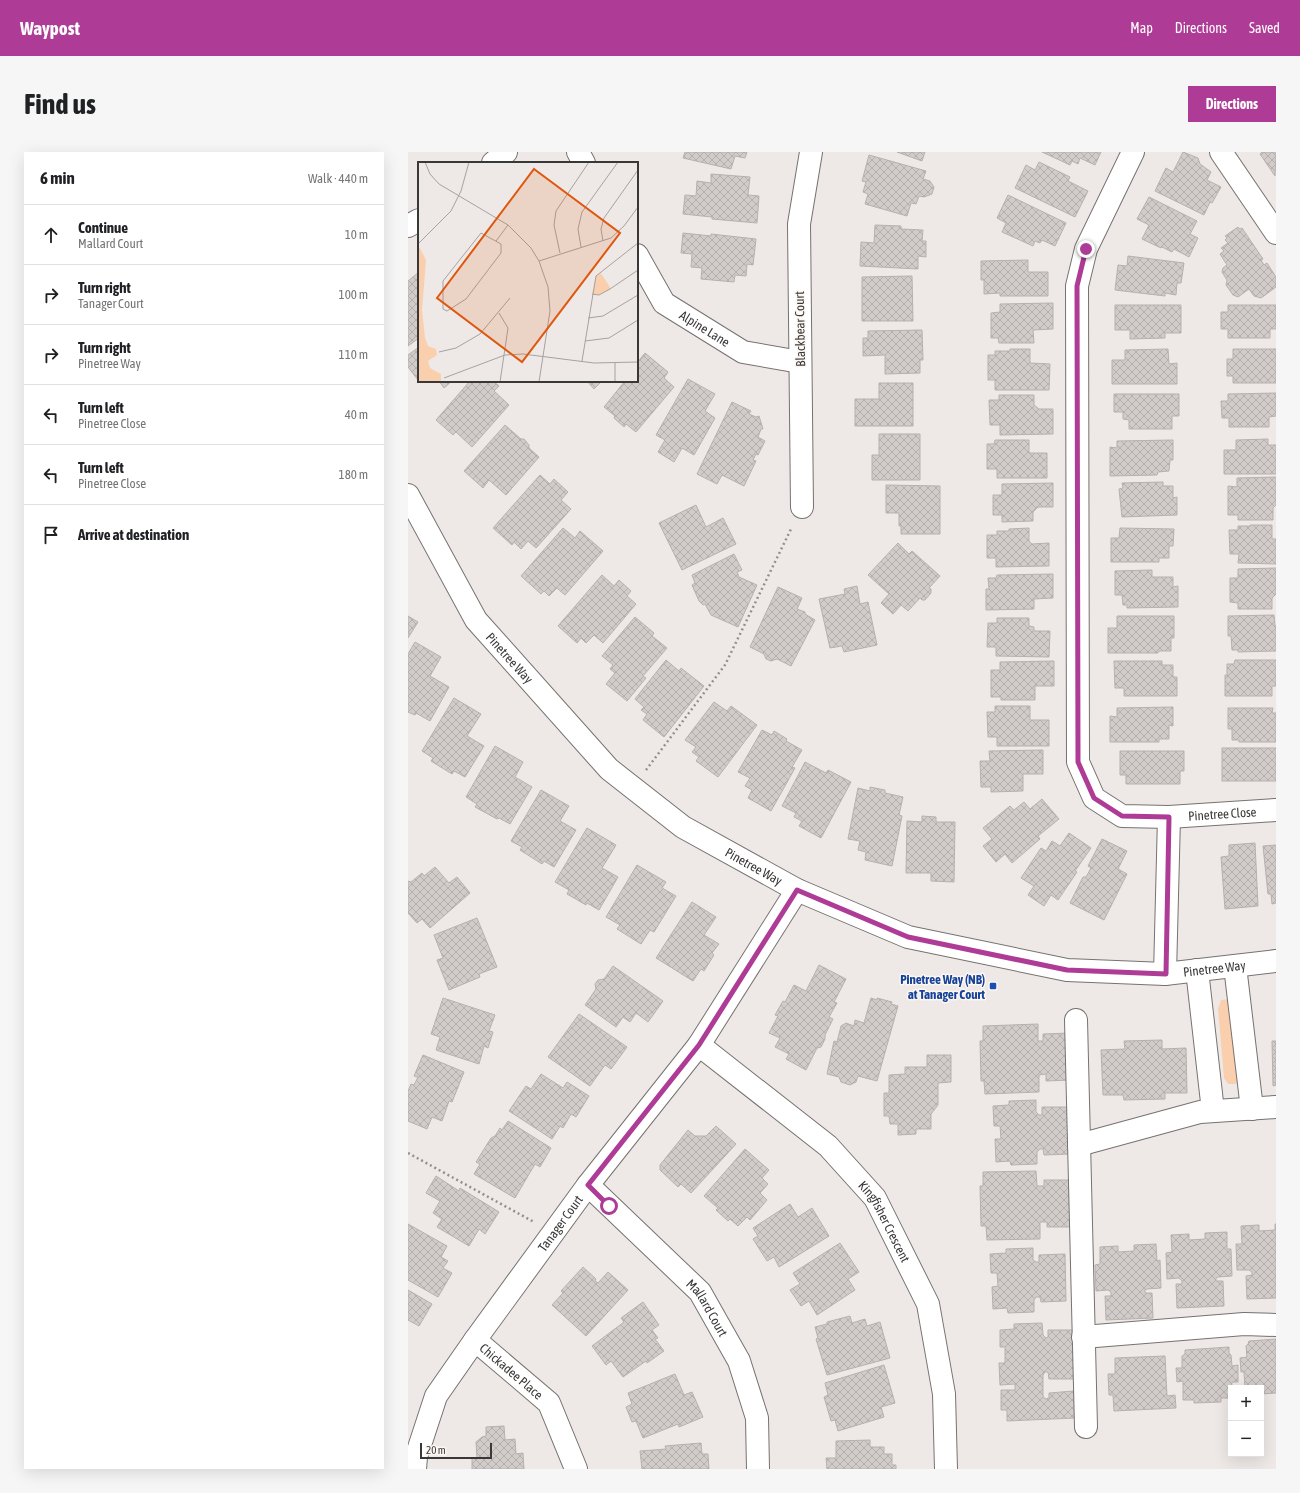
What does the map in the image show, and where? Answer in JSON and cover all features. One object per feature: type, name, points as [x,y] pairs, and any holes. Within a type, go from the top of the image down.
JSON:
[{"type":"street","points":[[494,162],[506,152]]},
{"type":"street","points":[[578,152],[583,162]]},
{"type":"street","name":"Blackbear Court","points":[[802,507],[799,224],[811,152]]},
{"type":"street","name":"Pinetree Close","points":[[1133,152],[1086,249],[1077,286],[1078,762],[1094,798],[1122,816],[1169,817],[1276,810]]},
{"type":"street","points":[[1221,152],[1276,233]]},
{"type":"street","points":[[408,226],[418,221]]},
{"type":"street","name":"Alpine Lane","points":[[638,257],[664,303],[743,352],[800,362]]},
{"type":"street","name":"Pinetree Way","points":[[408,495],[476,620],[609,769],[683,827],[797,890],[908,937],[1067,970],[1166,974],[1276,961]]},
{"type":"street","points":[[1166,974],[1169,817]]},
{"type":"street","name":"Tanager Court","points":[[415,1469],[416,1457],[436,1396],[588,1185],[699,1045],[797,890]]},
{"type":"street","points":[[1235,966],[1252,1109]]},
{"type":"street","points":[[1197,970],[1213,1111]]},
{"type":"street","points":[[1076,1020],[1086,1427]]},
{"type":"street","name":"Kingfisher Crescent","points":[[699,1045],[828,1146],[875,1198],[928,1304],[944,1394],[946,1469]]},
{"type":"street","points":[[1079,1145],[1200,1112],[1276,1107]]},
{"type":"street","name":"Mallard Court","points":[[588,1185],[700,1292],[739,1362],[757,1418],[758,1469]]},
{"type":"street","points":[[1083,1337],[1244,1324],[1276,1325]]},
{"type":"street","name":"Chickadee Place","points":[[475,1340],[549,1403],[576,1469]]},
{"type":"path","points":[[633,787],[725,665],[802,507]]},
{"type":"path","points":[[408,1153],[541,1226],[550,1237]]},
{"type":"shaded area","points":[[1230,999],[1241,1080],[1235,1084],[1228,1084],[1224,1078],[1218,1009],[1221,1000]]},
{"type":"building","points":[[685,152],[747,152],[745,158],[735,156],[731,169],[683,158]]},
{"type":"building","points":[[897,152],[925,152],[922,161]]},
{"type":"building","points":[[1042,152],[1101,152],[1095,165],[1080,158],[1078,164],[1072,161],[1070,165]]},
{"type":"building","points":[[1183,152],[1198,158],[1200,164],[1211,172],[1207,180],[1221,187],[1212,203],[1210,202],[1204,215],[1155,191],[1166,168],[1173,172]]},
{"type":"building","points":[[1262,152],[1276,152],[1275,176],[1260,154]]},
{"type":"building","points":[[869,155],[926,171],[923,179],[930,181],[934,187],[932,194],[924,197],[919,196],[916,204],[911,203],[907,216],[865,204],[868,194],[863,192],[866,182],[862,181]]},
{"type":"building","points":[[1039,162],[1070,177],[1068,181],[1088,191],[1075,217],[1015,188],[1026,165],[1035,170]]},
{"type":"building","points":[[711,174],[750,177],[748,195],[759,196],[757,223],[712,219],[712,217],[683,214],[685,195],[696,196],[697,181],[711,183]]},
{"type":"building","points":[[1008,195],[1066,223],[1055,246],[1042,240],[1040,243],[1035,241],[1033,246],[1002,232],[1006,223],[997,218]]},
{"type":"building","points":[[1149,197],[1197,221],[1190,234],[1198,238],[1189,257],[1174,249],[1172,252],[1142,239],[1149,225],[1137,219]]},
{"type":"building","points":[[875,225],[901,226],[901,229],[923,230],[922,241],[926,241],[926,257],[918,256],[918,269],[860,266],[861,242],[874,243]]},
{"type":"building","points":[[1238,227],[1240,229],[1242,228],[1263,259],[1261,260],[1264,265],[1267,263],[1276,277],[1276,287],[1261,298],[1254,296],[1249,289],[1238,297],[1233,295],[1226,285],[1227,280],[1222,272],[1223,268],[1227,265],[1220,254],[1224,251],[1221,248],[1228,243],[1225,240],[1227,238],[1225,236]]},
{"type":"building","points":[[683,233],[711,236],[711,234],[756,239],[753,265],[747,264],[746,276],[735,275],[734,282],[701,279],[702,268],[691,267],[692,254],[681,253]]},
{"type":"building","points":[[1128,256],[1184,263],[1181,283],[1177,283],[1176,295],[1165,293],[1165,296],[1115,290],[1118,265],[1127,266]]},
{"type":"building","points":[[1028,260],[1028,272],[1048,272],[1048,296],[1000,296],[1000,293],[984,294],[984,280],[981,280],[981,261]]},
{"type":"building","points":[[418,273],[418,339],[408,346],[408,281]]},
{"type":"building","points":[[912,276],[913,321],[862,321],[862,277]]},
{"type":"building","points":[[1053,303],[1053,329],[1033,330],[1034,343],[999,343],[998,338],[991,338],[991,313],[1000,312],[1000,304]]},
{"type":"building","points":[[1115,305],[1181,305],[1181,333],[1165,333],[1165,338],[1130,339],[1130,330],[1115,330]]},
{"type":"building","points":[[1228,305],[1276,305],[1276,329],[1270,329],[1270,338],[1228,338],[1228,329],[1221,329],[1221,312],[1228,312]]},
{"type":"building","points":[[922,330],[923,360],[920,360],[920,373],[885,374],[885,355],[863,356],[863,338],[868,338],[868,331]]},
{"type":"building","points":[[418,348],[418,380],[408,367],[408,355]]},
{"type":"building","points":[[1010,349],[1030,349],[1030,363],[1050,364],[1049,390],[995,390],[995,380],[988,380],[988,355],[995,355],[995,351],[1010,351]]},
{"type":"building","points":[[1168,349],[1169,364],[1177,363],[1177,384],[1112,384],[1112,360],[1125,360],[1125,350]]},
{"type":"building","points":[[1233,349],[1276,349],[1276,383],[1233,383],[1233,376],[1227,376],[1227,359],[1233,359]]},
{"type":"building","points":[[645,353],[668,372],[664,378],[674,387],[636,432],[626,424],[624,427],[614,418],[615,416],[604,407],[624,382],[638,382],[638,362]]},
{"type":"building","points":[[688,379],[715,394],[705,411],[715,418],[694,455],[682,448],[674,462],[658,452],[665,440],[656,435]]},
{"type":"building","points":[[440,382],[451,382],[444,388]]},
{"type":"building","points":[[469,382],[494,382],[499,386],[494,391],[509,405],[472,447],[456,432],[453,435],[436,420]]},
{"type":"building","points":[[588,382],[601,382],[594,389]]},
{"type":"building","points":[[879,383],[913,383],[913,426],[855,426],[855,399],[879,399]]},
{"type":"building","points":[[1276,393],[1276,416],[1269,417],[1269,427],[1229,427],[1229,418],[1222,418],[1221,401],[1228,401],[1228,394]]},
{"type":"building","points":[[1114,394],[1179,394],[1179,416],[1172,416],[1172,429],[1129,429],[1129,420],[1123,419],[1123,412],[1114,412]]},
{"type":"building","points":[[999,395],[1034,395],[1034,405],[1039,409],[1053,409],[1053,434],[1000,435],[1000,425],[990,425],[989,400],[999,400]]},
{"type":"building","points":[[732,402],[751,411],[749,414],[756,417],[759,416],[763,429],[761,429],[758,437],[765,441],[758,455],[756,454],[753,460],[756,461],[744,486],[722,475],[717,484],[697,474]]},
{"type":"building","points":[[505,425],[521,439],[524,439],[529,445],[529,448],[539,457],[506,495],[489,480],[483,488],[464,471]]},
{"type":"building","points":[[879,434],[920,434],[920,480],[872,480],[872,455],[879,455]]},
{"type":"building","points":[[1268,439],[1268,445],[1276,445],[1276,474],[1224,474],[1224,450],[1236,450],[1236,440]]},
{"type":"building","points":[[995,440],[1029,440],[1029,453],[1047,453],[1047,478],[997,478],[997,469],[987,469],[987,444],[994,444]]},
{"type":"building","points":[[1173,440],[1173,460],[1170,460],[1169,471],[1158,472],[1157,475],[1110,476],[1110,447],[1117,448],[1117,441]]},
{"type":"building","points":[[540,475],[550,484],[554,479],[568,492],[561,500],[571,509],[536,548],[528,541],[521,549],[514,542],[512,545],[493,528]]},
{"type":"building","points":[[1276,477],[1276,505],[1273,508],[1273,520],[1238,520],[1238,515],[1228,515],[1228,486],[1237,487],[1237,478]]},
{"type":"building","points":[[1163,482],[1163,486],[1173,486],[1173,498],[1177,497],[1177,515],[1122,517],[1119,489],[1123,488],[1122,483]]},
{"type":"building","points":[[1053,483],[1053,507],[1038,507],[1033,512],[1033,521],[1002,522],[1002,515],[993,515],[993,495],[1002,495],[1002,484]]},
{"type":"building","points":[[886,485],[940,486],[940,534],[901,534],[901,526],[899,526],[899,513],[886,513]]},
{"type":"building","points":[[696,505],[706,527],[723,518],[736,544],[682,570],[659,523]]},
{"type":"building","points":[[1250,525],[1272,525],[1272,539],[1276,539],[1276,564],[1238,563],[1239,554],[1230,554],[1229,530],[1238,530],[1238,526],[1251,526]]},
{"type":"building","points":[[563,528],[575,538],[580,531],[603,551],[565,595],[557,588],[549,596],[544,591],[541,594],[521,576]]},
{"type":"building","points":[[1029,528],[1029,541],[1032,544],[1049,543],[1049,566],[996,567],[996,558],[987,558],[987,535],[997,535],[997,531],[1009,531],[1009,529]]},
{"type":"building","points":[[1120,528],[1174,529],[1173,546],[1169,546],[1169,558],[1159,558],[1159,562],[1111,562],[1111,538],[1119,538]]},
{"type":"building","points":[[898,543],[909,554],[912,551],[940,576],[929,588],[931,589],[931,593],[925,600],[920,598],[908,611],[901,605],[893,614],[881,603],[889,594],[868,575]]},
{"type":"building","points":[[734,554],[742,570],[737,572],[739,577],[757,585],[738,627],[711,615],[705,604],[703,605],[699,601],[692,585],[695,583],[692,575]]},
{"type":"building","points":[[1276,568],[1276,594],[1272,598],[1272,609],[1238,609],[1238,603],[1230,602],[1230,578],[1238,578],[1238,569]]},
{"type":"building","points":[[1152,570],[1152,577],[1173,577],[1173,587],[1178,586],[1178,607],[1127,608],[1127,605],[1123,605],[1122,595],[1115,595],[1115,571]]},
{"type":"building","points":[[1053,574],[1053,598],[1034,599],[1034,609],[986,610],[986,589],[989,589],[988,578],[996,578],[997,575]]},
{"type":"building","points":[[602,575],[614,586],[619,580],[631,591],[627,596],[636,604],[603,643],[594,635],[586,643],[581,638],[577,643],[558,626]]},
{"type":"building","points":[[857,586],[860,604],[868,602],[877,645],[844,652],[842,646],[830,648],[819,599],[845,594],[844,589]]},
{"type":"building","points":[[778,587],[802,598],[797,609],[805,612],[805,614],[815,620],[791,666],[777,659],[771,661],[766,659],[764,654],[750,647]]},
{"type":"building","points":[[1274,615],[1276,626],[1276,651],[1238,652],[1238,650],[1232,650],[1231,636],[1228,636],[1228,616]]},
{"type":"building","points":[[408,616],[418,622],[408,638]]},
{"type":"building","points":[[1117,616],[1174,616],[1174,638],[1171,638],[1171,651],[1159,651],[1158,653],[1108,653],[1108,628],[1117,628]]},
{"type":"building","points":[[635,617],[654,633],[652,636],[667,648],[643,676],[646,678],[627,701],[606,684],[615,673],[610,669],[613,665],[602,656]]},
{"type":"building","points":[[997,618],[1029,618],[1029,626],[1034,627],[1034,631],[1050,631],[1049,657],[996,656],[996,647],[987,647],[988,623],[997,623]]},
{"type":"building","points":[[415,642],[441,657],[430,676],[449,687],[430,721],[416,713],[415,715],[408,712],[408,654]]},
{"type":"building","points":[[666,660],[679,671],[681,668],[704,686],[664,737],[643,720],[647,714],[641,710],[644,707],[635,699]]},
{"type":"building","points":[[1235,660],[1276,660],[1276,686],[1272,686],[1272,696],[1225,696],[1225,675],[1227,675],[1227,664],[1234,664]]},
{"type":"building","points":[[1054,661],[1054,686],[1035,686],[1035,700],[1001,700],[1001,697],[991,697],[991,670],[1000,670],[1000,662]]},
{"type":"building","points":[[1114,661],[1162,661],[1162,665],[1173,665],[1173,677],[1177,677],[1177,696],[1124,696],[1124,688],[1115,688]]},
{"type":"building","points":[[454,698],[481,714],[467,736],[484,746],[465,777],[454,771],[452,774],[431,761],[433,758],[422,751]]},
{"type":"building","points":[[714,702],[727,711],[731,706],[757,725],[718,777],[696,761],[699,757],[692,752],[696,747],[685,740]]},
{"type":"building","points":[[995,706],[1030,706],[1030,720],[1049,720],[1049,746],[997,746],[997,737],[988,737],[987,712],[995,712]]},
{"type":"building","points":[[1173,707],[1173,726],[1169,725],[1169,739],[1159,739],[1159,742],[1110,742],[1110,716],[1117,717],[1117,708]]},
{"type":"building","points":[[1228,708],[1273,708],[1272,713],[1276,713],[1276,742],[1239,742],[1239,740],[1232,740],[1232,729],[1228,729]]},
{"type":"building","points":[[762,730],[772,735],[774,731],[787,739],[786,741],[802,750],[792,767],[795,768],[771,811],[748,798],[752,790],[745,786],[750,778],[738,772]]},
{"type":"building","points":[[495,746],[523,762],[515,777],[532,787],[510,824],[475,807],[477,804],[466,797]]},
{"type":"building","points":[[1222,748],[1276,748],[1276,781],[1222,781]]},
{"type":"building","points":[[1043,750],[1043,774],[1023,774],[1023,791],[991,792],[991,787],[981,787],[980,761],[990,761],[989,751]]},
{"type":"building","points":[[1120,751],[1184,751],[1184,771],[1180,771],[1180,784],[1126,784],[1126,775],[1120,775]]},
{"type":"building","points":[[805,762],[826,773],[828,770],[851,782],[821,838],[799,826],[802,821],[794,817],[796,813],[782,806]]},
{"type":"building","points":[[870,787],[885,790],[885,793],[903,797],[899,815],[902,816],[892,866],[865,860],[866,852],[858,850],[860,841],[848,839],[858,788],[870,791]]},
{"type":"building","points":[[541,790],[569,806],[560,821],[576,830],[554,867],[544,861],[542,864],[520,850],[522,847],[511,841]]},
{"type":"building","points":[[1042,799],[1059,819],[1038,836],[1040,839],[1012,863],[1005,854],[996,862],[983,846],[992,839],[983,828],[1010,806],[1014,810],[1024,802],[1030,809]]},
{"type":"building","points":[[922,816],[936,817],[936,822],[955,822],[954,882],[931,881],[931,873],[906,873],[907,821],[922,822]]},
{"type":"building","points":[[587,828],[616,845],[602,868],[618,877],[599,910],[587,903],[586,905],[567,894],[569,890],[555,882]]},
{"type":"building","points":[[1069,833],[1091,848],[1058,900],[1051,895],[1044,906],[1028,895],[1034,886],[1021,878],[1041,848],[1046,851],[1052,841],[1060,846]]},
{"type":"building","points":[[1102,839],[1127,851],[1118,869],[1127,874],[1104,920],[1070,903],[1083,877],[1086,877],[1091,868],[1088,866]]},
{"type":"building","points":[[1255,843],[1258,906],[1225,909],[1221,857],[1229,856],[1229,845]]},
{"type":"building","points":[[1276,845],[1276,903],[1272,904],[1271,894],[1268,894],[1263,846]]},
{"type":"building","points":[[637,865],[666,882],[662,888],[676,896],[654,932],[650,930],[641,944],[617,929],[620,925],[606,917]]},
{"type":"building","points":[[435,867],[449,883],[457,877],[470,893],[430,928],[422,919],[417,923],[408,913],[408,881],[411,882],[422,873],[424,876]]},
{"type":"building","points":[[692,902],[716,917],[704,935],[719,944],[712,953],[714,955],[704,971],[701,969],[693,981],[656,958]]},
{"type":"building","points":[[477,918],[497,967],[479,974],[480,977],[449,990],[437,960],[443,958],[434,935]]},
{"type":"building","points":[[819,965],[846,979],[834,1002],[837,1003],[829,1017],[833,1019],[825,1035],[825,1039],[821,1047],[817,1048],[806,1070],[786,1059],[789,1054],[775,1047],[780,1038],[769,1033],[778,1016],[775,1015],[783,1001],[785,1002],[794,985],[806,991]]},
{"type":"building","points":[[613,966],[663,1001],[648,1022],[636,1013],[630,1022],[623,1017],[616,1027],[585,1005],[596,989],[595,984],[598,980],[604,979]]},
{"type":"building","points":[[443,998],[495,1015],[489,1031],[493,1032],[488,1048],[484,1046],[479,1064],[436,1050],[440,1037],[431,1034]]},
{"type":"building","points":[[871,998],[892,1002],[891,1004],[898,1006],[877,1081],[858,1076],[856,1082],[850,1085],[841,1082],[839,1077],[827,1074],[834,1041],[837,1042],[841,1026],[846,1023],[854,1026],[855,1020],[864,1023]]},
{"type":"building","points":[[579,1014],[627,1047],[611,1069],[605,1065],[590,1086],[548,1057]]},
{"type":"building","points":[[1038,1024],[1038,1041],[1043,1041],[1043,1034],[1070,1033],[1071,1080],[1046,1081],[1046,1074],[1039,1075],[1039,1092],[985,1094],[984,1081],[981,1081],[980,1041],[983,1041],[983,1026]]},
{"type":"building","points":[[1162,1040],[1162,1049],[1186,1048],[1187,1093],[1165,1093],[1165,1099],[1124,1100],[1123,1095],[1103,1095],[1101,1050],[1125,1049],[1124,1041]]},
{"type":"building","points":[[1272,1041],[1276,1041],[1276,1085],[1273,1086]]},
{"type":"building","points":[[423,1055],[464,1072],[452,1102],[449,1101],[442,1121],[432,1117],[427,1129],[408,1121],[408,1091],[411,1084],[414,1085],[418,1077],[414,1076]]},
{"type":"building","points":[[927,1055],[951,1055],[951,1082],[938,1083],[938,1105],[931,1114],[931,1129],[916,1129],[916,1134],[898,1135],[898,1124],[890,1124],[889,1116],[884,1116],[884,1093],[889,1093],[889,1075],[905,1074],[905,1067],[927,1067]]},
{"type":"building","points":[[541,1074],[563,1088],[567,1082],[589,1096],[576,1117],[571,1114],[563,1128],[560,1126],[552,1139],[509,1111],[526,1086],[531,1089]]},
{"type":"building","points":[[1036,1100],[1036,1112],[1039,1115],[1042,1115],[1042,1107],[1068,1107],[1070,1154],[1044,1155],[1043,1149],[1040,1149],[1037,1152],[1037,1164],[1011,1165],[1010,1161],[996,1162],[995,1139],[1001,1139],[1000,1126],[994,1126],[993,1106],[1009,1105],[1009,1101]]},
{"type":"building","points":[[508,1121],[551,1148],[540,1167],[535,1164],[515,1198],[474,1174],[480,1164],[476,1162],[491,1138],[495,1136],[500,1128],[502,1130]]},
{"type":"building","points":[[716,1126],[736,1144],[691,1193],[681,1184],[678,1187],[660,1170],[660,1165],[688,1130],[695,1136],[706,1136]]},
{"type":"building","points":[[745,1149],[769,1170],[762,1178],[768,1184],[760,1193],[767,1200],[750,1220],[747,1217],[738,1226],[730,1219],[728,1221],[716,1210],[718,1208],[704,1196]]},
{"type":"building","points":[[1036,1171],[1037,1186],[1044,1186],[1044,1180],[1069,1180],[1070,1227],[1047,1227],[1047,1222],[1040,1222],[1040,1239],[987,1240],[986,1226],[981,1226],[980,1186],[983,1186],[983,1172]]},
{"type":"building","points":[[436,1176],[459,1191],[460,1188],[499,1212],[485,1234],[479,1229],[469,1246],[437,1227],[442,1219],[433,1213],[440,1201],[426,1193]]},
{"type":"building","points":[[790,1204],[798,1217],[812,1208],[829,1236],[779,1267],[774,1257],[767,1261],[753,1239],[758,1236],[753,1228]]},
{"type":"building","points":[[408,1224],[447,1246],[441,1257],[448,1261],[443,1268],[452,1273],[438,1297],[408,1280]]},
{"type":"building","points":[[1275,1224],[1276,1298],[1247,1299],[1246,1276],[1252,1275],[1252,1272],[1249,1270],[1237,1270],[1236,1244],[1242,1244],[1241,1226],[1259,1225],[1259,1231],[1275,1230]]},
{"type":"building","points":[[1227,1232],[1227,1249],[1231,1249],[1232,1276],[1216,1278],[1216,1281],[1223,1281],[1224,1306],[1177,1308],[1176,1284],[1182,1284],[1182,1281],[1179,1278],[1167,1279],[1166,1253],[1172,1252],[1171,1235],[1189,1234],[1189,1240],[1205,1239],[1205,1233]]},
{"type":"building","points":[[840,1243],[859,1272],[848,1279],[855,1290],[817,1315],[809,1301],[801,1306],[790,1290],[800,1284],[793,1273]]},
{"type":"building","points":[[1156,1244],[1157,1261],[1160,1260],[1161,1288],[1145,1290],[1145,1293],[1152,1293],[1153,1318],[1106,1320],[1105,1296],[1111,1296],[1111,1292],[1108,1290],[1096,1291],[1095,1265],[1100,1264],[1100,1247],[1118,1246],[1118,1252],[1134,1251],[1134,1245]]},
{"type":"building","points":[[1033,1248],[1033,1260],[1036,1262],[1039,1262],[1039,1255],[1065,1254],[1066,1301],[1041,1302],[1040,1297],[1036,1297],[1034,1300],[1034,1312],[1008,1313],[1007,1308],[993,1309],[992,1287],[998,1286],[997,1273],[991,1273],[990,1254],[1006,1253],[1006,1249]]},
{"type":"building","points":[[583,1267],[596,1279],[595,1281],[598,1283],[608,1272],[628,1290],[586,1336],[552,1305],[563,1293],[561,1291]]},
{"type":"building","points":[[408,1290],[432,1304],[419,1326],[408,1320]]},
{"type":"building","points":[[643,1302],[659,1325],[652,1330],[658,1338],[655,1339],[664,1351],[623,1377],[611,1361],[606,1365],[592,1346],[624,1322],[621,1318]]},
{"type":"building","points":[[850,1316],[852,1323],[865,1319],[867,1326],[880,1322],[890,1358],[827,1375],[816,1339],[818,1338],[815,1327]]},
{"type":"building","points":[[1042,1323],[1043,1335],[1046,1338],[1048,1337],[1048,1330],[1075,1330],[1076,1379],[1049,1379],[1048,1372],[1045,1372],[1043,1375],[1043,1396],[1045,1399],[1049,1398],[1049,1393],[1074,1391],[1075,1418],[1007,1421],[1007,1410],[1001,1410],[1001,1390],[1015,1390],[1015,1384],[1000,1385],[999,1363],[1005,1363],[1005,1347],[1000,1347],[1000,1330],[1014,1329],[1014,1324]]},
{"type":"building","points":[[1276,1339],[1276,1393],[1264,1394],[1264,1385],[1245,1385],[1244,1372],[1241,1372],[1240,1358],[1247,1357],[1246,1346],[1249,1341]]},
{"type":"building","points":[[1229,1347],[1232,1366],[1238,1365],[1238,1382],[1232,1382],[1232,1385],[1228,1385],[1228,1398],[1221,1398],[1221,1402],[1194,1403],[1194,1400],[1183,1400],[1183,1381],[1177,1382],[1176,1368],[1182,1368],[1182,1356],[1185,1354],[1185,1350]]},
{"type":"building","points":[[1165,1356],[1167,1396],[1175,1395],[1176,1408],[1114,1411],[1113,1395],[1109,1395],[1108,1374],[1115,1374],[1115,1358]]},
{"type":"building","points":[[884,1365],[895,1403],[881,1407],[884,1417],[838,1431],[835,1420],[831,1421],[824,1397],[828,1395],[825,1383]]},
{"type":"building","points":[[675,1374],[684,1395],[692,1392],[703,1417],[679,1427],[678,1424],[643,1438],[636,1421],[632,1422],[626,1407],[632,1404],[628,1393]]},
{"type":"building","points":[[504,1426],[505,1440],[515,1439],[516,1454],[523,1453],[524,1469],[472,1469],[472,1458],[477,1458],[476,1442],[482,1437],[486,1436],[486,1427]]},
{"type":"building","points":[[870,1440],[870,1447],[884,1447],[884,1454],[892,1454],[892,1465],[896,1465],[896,1469],[827,1469],[826,1458],[836,1458],[836,1441]]},
{"type":"building","points":[[701,1443],[702,1454],[708,1454],[709,1469],[642,1469],[640,1451],[666,1449],[665,1446]]},
{"type":"place","name":"Pinetree Way (NB) at Tanager Court","points":[[993,986]]},
{"type":"route","points":[[609,1206],[588,1185],[699,1045],[797,890],[908,937],[1067,970],[1166,974],[1169,817],[1122,816],[1094,798],[1078,762],[1077,286],[1086,249]]}]
